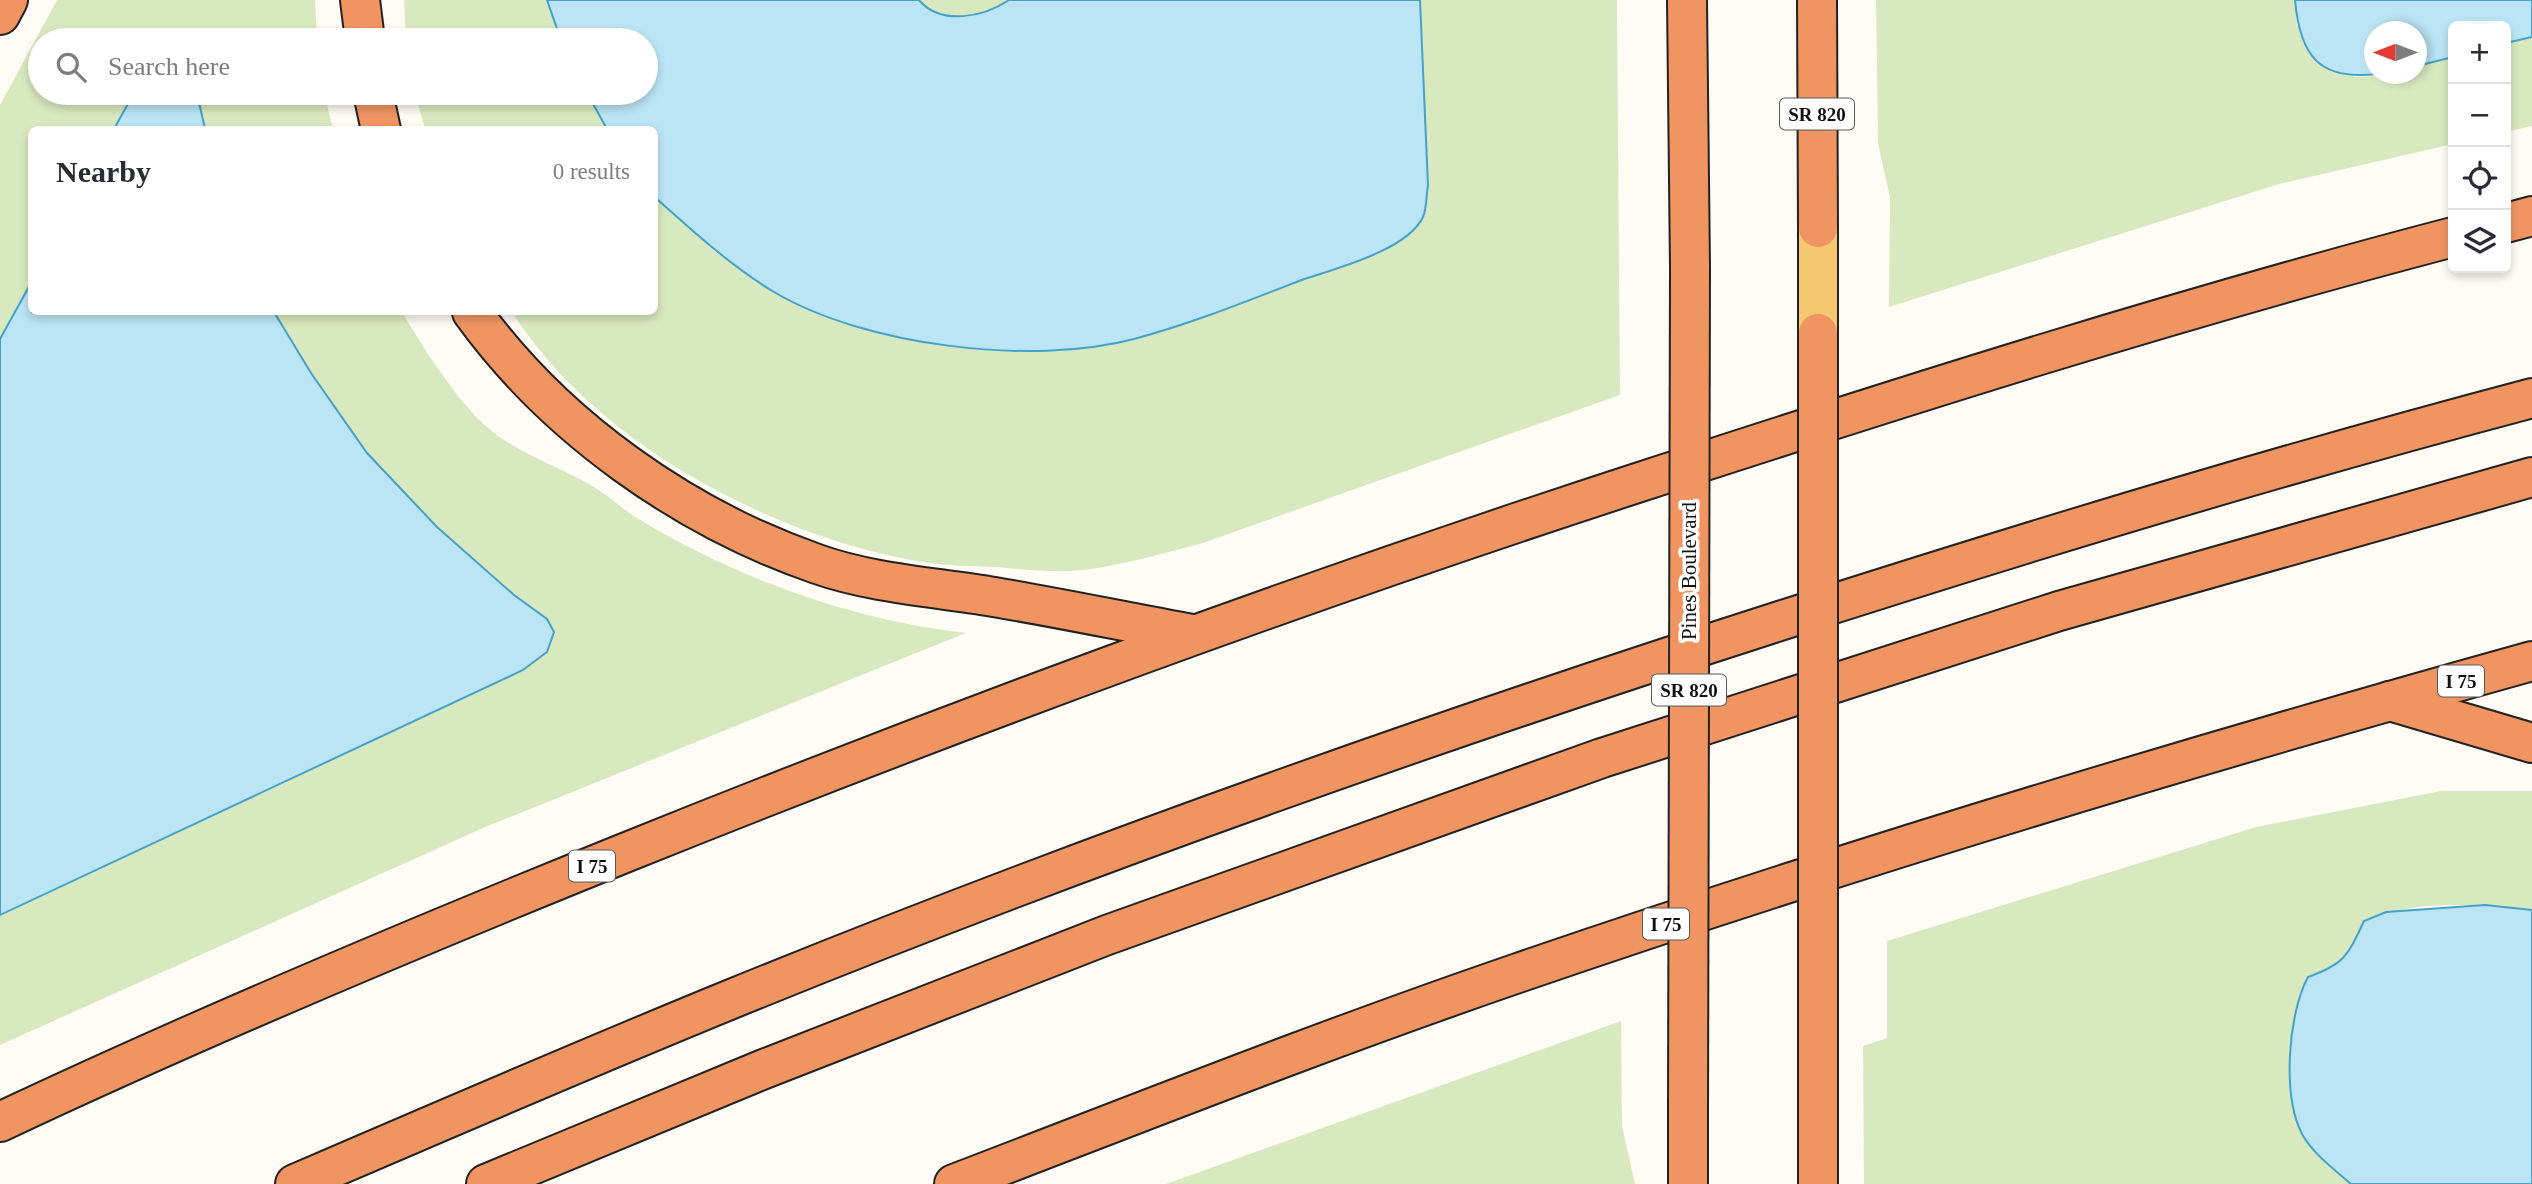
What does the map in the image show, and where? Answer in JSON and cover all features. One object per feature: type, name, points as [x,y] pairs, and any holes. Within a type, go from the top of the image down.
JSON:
[{"type":"highway","points":[[0,15],[8,0]]},
{"type":"highway","points":[[360,0],[364,28]]},
{"type":"highway","name":"Pines Boulevard","points":[[1687,0],[1690,268],[1688,1184]]},
{"type":"highway","name":"SR 820","points":[[1817,0],[1818,228]]},
{"type":"highway","points":[[376,105],[380,126]]},
{"type":"highway","points":[[2511,222],[2532,216]]},
{"type":"highway","name":"I 75","points":[[0,1122],[112,1069],[456,921],[799,783],[1194,634],[1394,562],[1926,389],[2156,318],[2448,238]]},
{"type":"highway","points":[[474,315],[534,383],[592,437],[667,495],[731,531],[819,565],[886,580],[992,596],[1194,634]]},
{"type":"highway","name":"SR 820","points":[[1818,333],[1818,1184]]},
{"type":"highway","points":[[295,1184],[739,996],[1343,767],[1613,674],[2039,538],[2212,486],[2532,398]]},
{"type":"highway","points":[[486,1184],[764,1069],[1107,935],[1589,762],[2059,611],[2532,477]]},
{"type":"highway","name":"I 75","points":[[954,1184],[1515,974],[1892,849],[2390,701],[2532,662]]},
{"type":"highway","points":[[2390,701],[2532,743]]},
{"type":"main road","name":"SR 820","points":[[1818,228],[1818,333]]},
{"type":"green space","points":[[57,0],[315,0],[316,28],[42,28]]},
{"type":"green space","points":[[404,0],[547,0],[557,28],[405,28]]},
{"type":"green space","points":[[919,0],[1009,0],[987,11],[951,16],[928,8]]},
{"type":"green space","points":[[1420,0],[1617,0],[1620,395],[1200,544],[1103,567],[1052,571],[922,562],[864,549],[806,531],[748,506],[692,477],[639,442],[590,403],[548,360],[514,315],[658,315],[658,199],[714,251],[776,293],[850,324],[915,341],[998,351],[1428,186]]},
{"type":"green space","points":[[1876,0],[2295,0],[2297,25],[2354,77],[2364,77],[2364,84],[2427,84],[2427,64],[2448,58],[2448,145],[2279,184],[1889,307],[1890,198],[1878,143]]},
{"type":"green space","points":[[2532,37],[2532,126],[2511,131],[2511,84],[2511,42]]},
{"type":"green space","points":[[28,53],[28,105],[127,105],[116,126],[28,126],[28,288],[0,339],[0,105]]},
{"type":"green space","points":[[200,105],[327,105],[332,126],[204,126]]},
{"type":"green space","points":[[418,105],[594,105],[605,126],[424,126]]},
{"type":"green space","points":[[276,315],[404,315],[452,388],[475,416],[499,437],[594,487],[631,514],[675,540],[754,577],[837,607],[923,627],[966,633],[483,828],[0,1045],[0,915],[523,670],[547,619],[514,595],[437,527],[367,453],[311,373]]},
{"type":"green space","points":[[2441,791],[2532,791],[2532,910],[2447,905],[2404,909],[2384,914],[2364,921],[2349,950],[2338,962],[2308,977],[2317,1153],[2351,1184],[1864,1184],[1863,1046],[1887,1038],[1887,941],[2256,827]]},
{"type":"green space","points":[[1621,1021],[1622,1126],[1635,1184],[1166,1184]]},
{"type":"water","points":[[547,0],[919,0],[939,13],[963,16],[987,11],[1009,0],[1420,0],[1428,186],[1424,213],[1414,229],[1402,240],[1368,257],[1197,320],[1134,339],[1093,347],[1048,351],[950,346],[901,338],[811,311],[774,292],[728,260],[658,200],[658,126],[605,126],[594,105],[658,105],[658,28],[557,28]]},
{"type":"water","points":[[2295,0],[2532,0],[2532,37],[2511,42],[2511,21],[2448,21],[2448,58],[2427,64],[2427,21],[2364,21],[2364,75],[2341,73],[2316,61],[2308,50],[2298,20]]},
{"type":"water","points":[[127,105],[200,105],[204,126],[116,126]]},
{"type":"water","points":[[28,288],[28,315],[276,315],[311,373],[367,453],[437,527],[514,595],[547,619],[554,632],[547,652],[523,670],[0,915],[0,339]]},
{"type":"water","points":[[2485,905],[2532,910],[2532,1184],[2351,1184],[2312,1148],[2302,1134],[2296,1118],[2290,1055],[2296,1012],[2308,977],[2338,963],[2354,942],[2364,921],[2386,912]]}]
